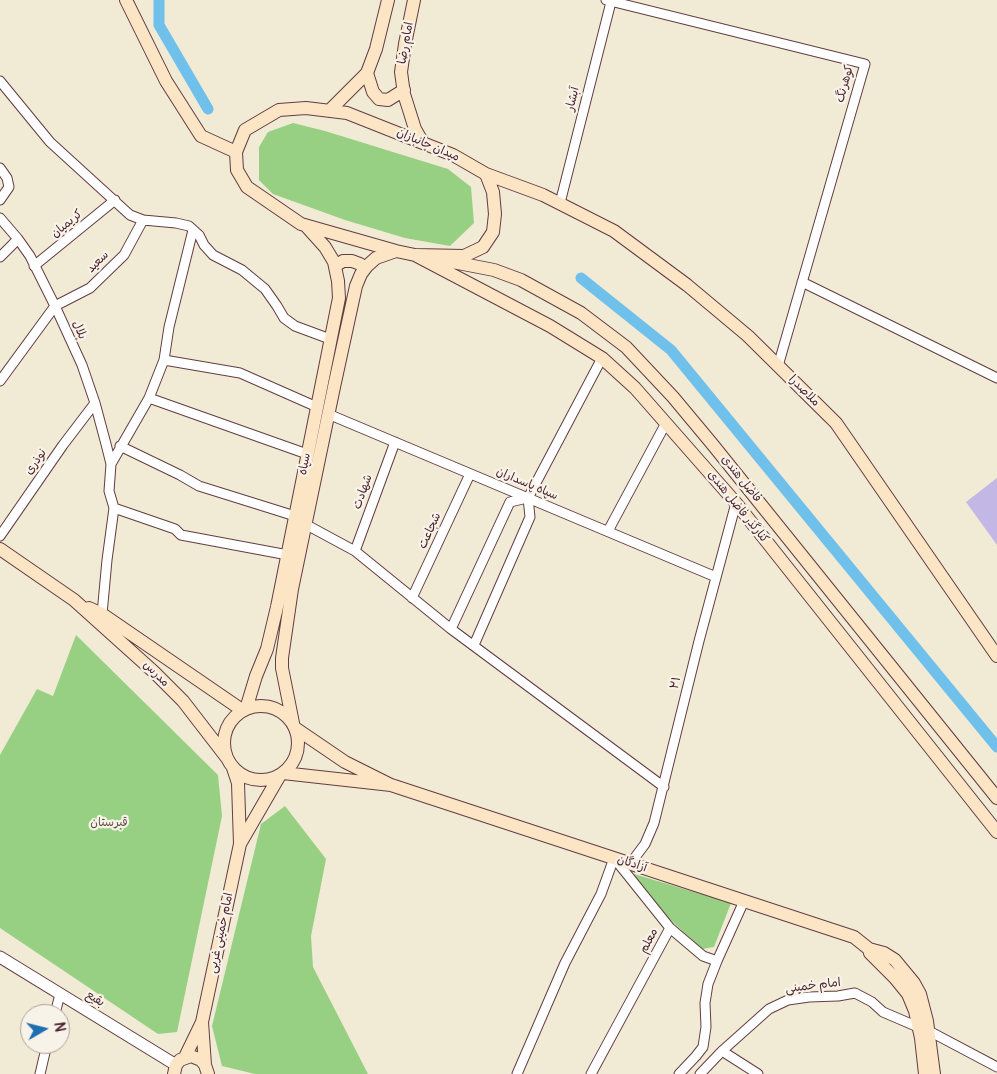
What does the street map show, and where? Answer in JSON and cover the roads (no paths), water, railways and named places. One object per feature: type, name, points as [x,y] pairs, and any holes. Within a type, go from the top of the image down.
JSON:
[{"type":"main road","points":[[126,0],[166,81],[201,136],[236,152],[237,170],[247,187],[272,206],[301,224],[415,255],[464,256],[483,247],[493,232],[495,214],[493,192],[486,174]]},
{"type":"main road","points":[[329,111],[367,73],[376,50],[388,0]]},
{"type":"main road","name":"امام رضا","points":[[414,0],[401,72],[415,129],[423,142]]},
{"type":"main road","points":[[367,73],[372,92],[379,98],[388,100],[404,90]]},
{"type":"main road","name":"میدان جانبازان","points":[[236,152],[245,130],[279,110],[306,108],[329,111],[347,114],[423,142],[453,155],[486,174],[543,195]]},
{"type":"main road","name":"ملاصدرا","points":[[543,195],[614,231],[687,286],[748,336],[836,423],[997,656]]},
{"type":"main road","name":"سپاه","points":[[244,709],[268,649],[288,555],[300,520],[322,410],[330,340],[339,298],[335,266],[326,247],[306,226]]},
{"type":"main road","points":[[335,266],[343,261],[352,261],[360,264],[364,269],[376,258],[396,250]]},
{"type":"main road","name":"کنارگذر فاضل هندی","points":[[415,255],[550,326],[602,358],[635,388],[736,503],[997,832]]},
{"type":"main road","name":"فاضل هندی","points":[[415,255],[494,270],[521,280],[581,313],[626,347],[673,397],[713,445],[997,798]]},
{"type":"main road","name":"سپاه","points":[[294,726],[282,668],[307,454],[322,410],[356,286],[364,269]]},
{"type":"main road","name":"مدرس","points":[[0,549],[74,600],[154,672],[184,701],[230,763]]},
{"type":"main road","name":"مدرس","points":[[74,600],[102,614],[244,709]]},
{"type":"main road","points":[[260,705],[270,706],[280,710],[294,726],[345,762],[391,785],[282,774],[263,780],[254,780],[243,776],[230,763],[224,746],[224,734],[229,723],[244,709],[260,705]]},
{"type":"main road","points":[[282,774],[293,762],[297,753],[299,743],[294,726]]},
{"type":"main road","name":"امام خمینی غربی","points":[[206,1069],[202,1022],[240,844],[238,783],[230,763]]},
{"type":"main road","name":"امام خمینی غربی","points":[[240,844],[282,774]]},
{"type":"main road","name":"آزادگان","points":[[391,785],[854,937],[869,949],[870,953],[908,994],[923,1029],[934,1074]]},
{"type":"main road","name":"امام خمینی غربی","points":[[178,1065],[202,1022]]},
{"type":"main road","name":"آزادگان","points":[[923,1029],[924,1074]]},
{"type":"main road","points":[[178,1065],[196,1058],[206,1069]]},
{"type":"street","name":"آبشار","points":[[560,203],[609,1]]},
{"type":"street","name":"کوهرنگ","points":[[609,1],[865,64],[778,366]]},
{"type":"street","points":[[0,82],[50,142],[116,200],[130,215],[143,220],[189,226],[199,235],[204,245],[213,255],[242,270],[265,289],[284,318],[295,326],[330,340]]},
{"type":"street","points":[[0,168],[7,178],[8,188],[0,200]]},
{"type":"street","name":"کریمیان","points":[[34,266],[116,200]]},
{"type":"street","name":"بلال","points":[[0,218],[18,239],[34,266],[82,365],[95,403],[111,464],[109,491],[114,508],[102,614]]},
{"type":"street","name":"سعید","points":[[55,306],[90,288],[124,255],[143,220]]},
{"type":"street","name":"بلال","points":[[111,464],[149,398],[164,360],[169,327],[193,230]]},
{"type":"street","points":[[0,258],[18,239]]},
{"type":"street","points":[[802,282],[997,378]]},
{"type":"street","points":[[0,381],[55,306]]},
{"type":"street","points":[[474,646],[530,517],[528,498],[602,358]]},
{"type":"street","name":"سپاه پاسداران","points":[[164,360],[240,373],[395,442],[716,577]]},
{"type":"street","points":[[149,398],[307,454]]},
{"type":"street","name":"نوذری","points":[[0,536],[62,445],[95,403]]},
{"type":"street","points":[[608,531],[666,423]]},
{"type":"street","name":"شهادت","points":[[355,551],[395,442]]},
{"type":"street","points":[[120,446],[199,486],[300,520],[355,551],[451,629],[664,787]]},
{"type":"street","name":"شجاعت","points":[[412,598],[470,474]]},
{"type":"street","points":[[451,629],[510,502],[528,498]]},
{"type":"street","name":"۲۱","points":[[630,864],[645,844],[654,823],[736,503]]},
{"type":"street","points":[[114,508],[175,529],[181,535],[288,555]]},
{"type":"street","points":[[614,858],[670,928]]},
{"type":"street","points":[[518,1074],[565,963],[601,894],[614,858]]},
{"type":"street","points":[[678,1074],[703,1047],[708,984],[716,961],[744,901]]},
{"type":"street","name":"معلم","points":[[591,1074],[670,928],[703,956],[716,961]]},
{"type":"street","name":"بقیع","points":[[0,957],[178,1065]]},
{"type":"street","name":"امام خمینی","points":[[700,1074],[722,1051],[769,1009],[788,1000],[855,993],[872,1002],[883,1012],[923,1029],[997,1067]]},
{"type":"street","points":[[58,1004],[60,994]]},
{"type":"street","points":[[722,1051],[758,1074]]},
{"type":"street","points":[[40,1074],[45,1054]]},
{"type":"waterway","points":[[159,0],[159,25],[208,109]]},
{"type":"waterway","points":[[581,278],[671,350],[997,747]]},
{"type":"park label","name":"قبرستان","points":[[109,823]]}]
